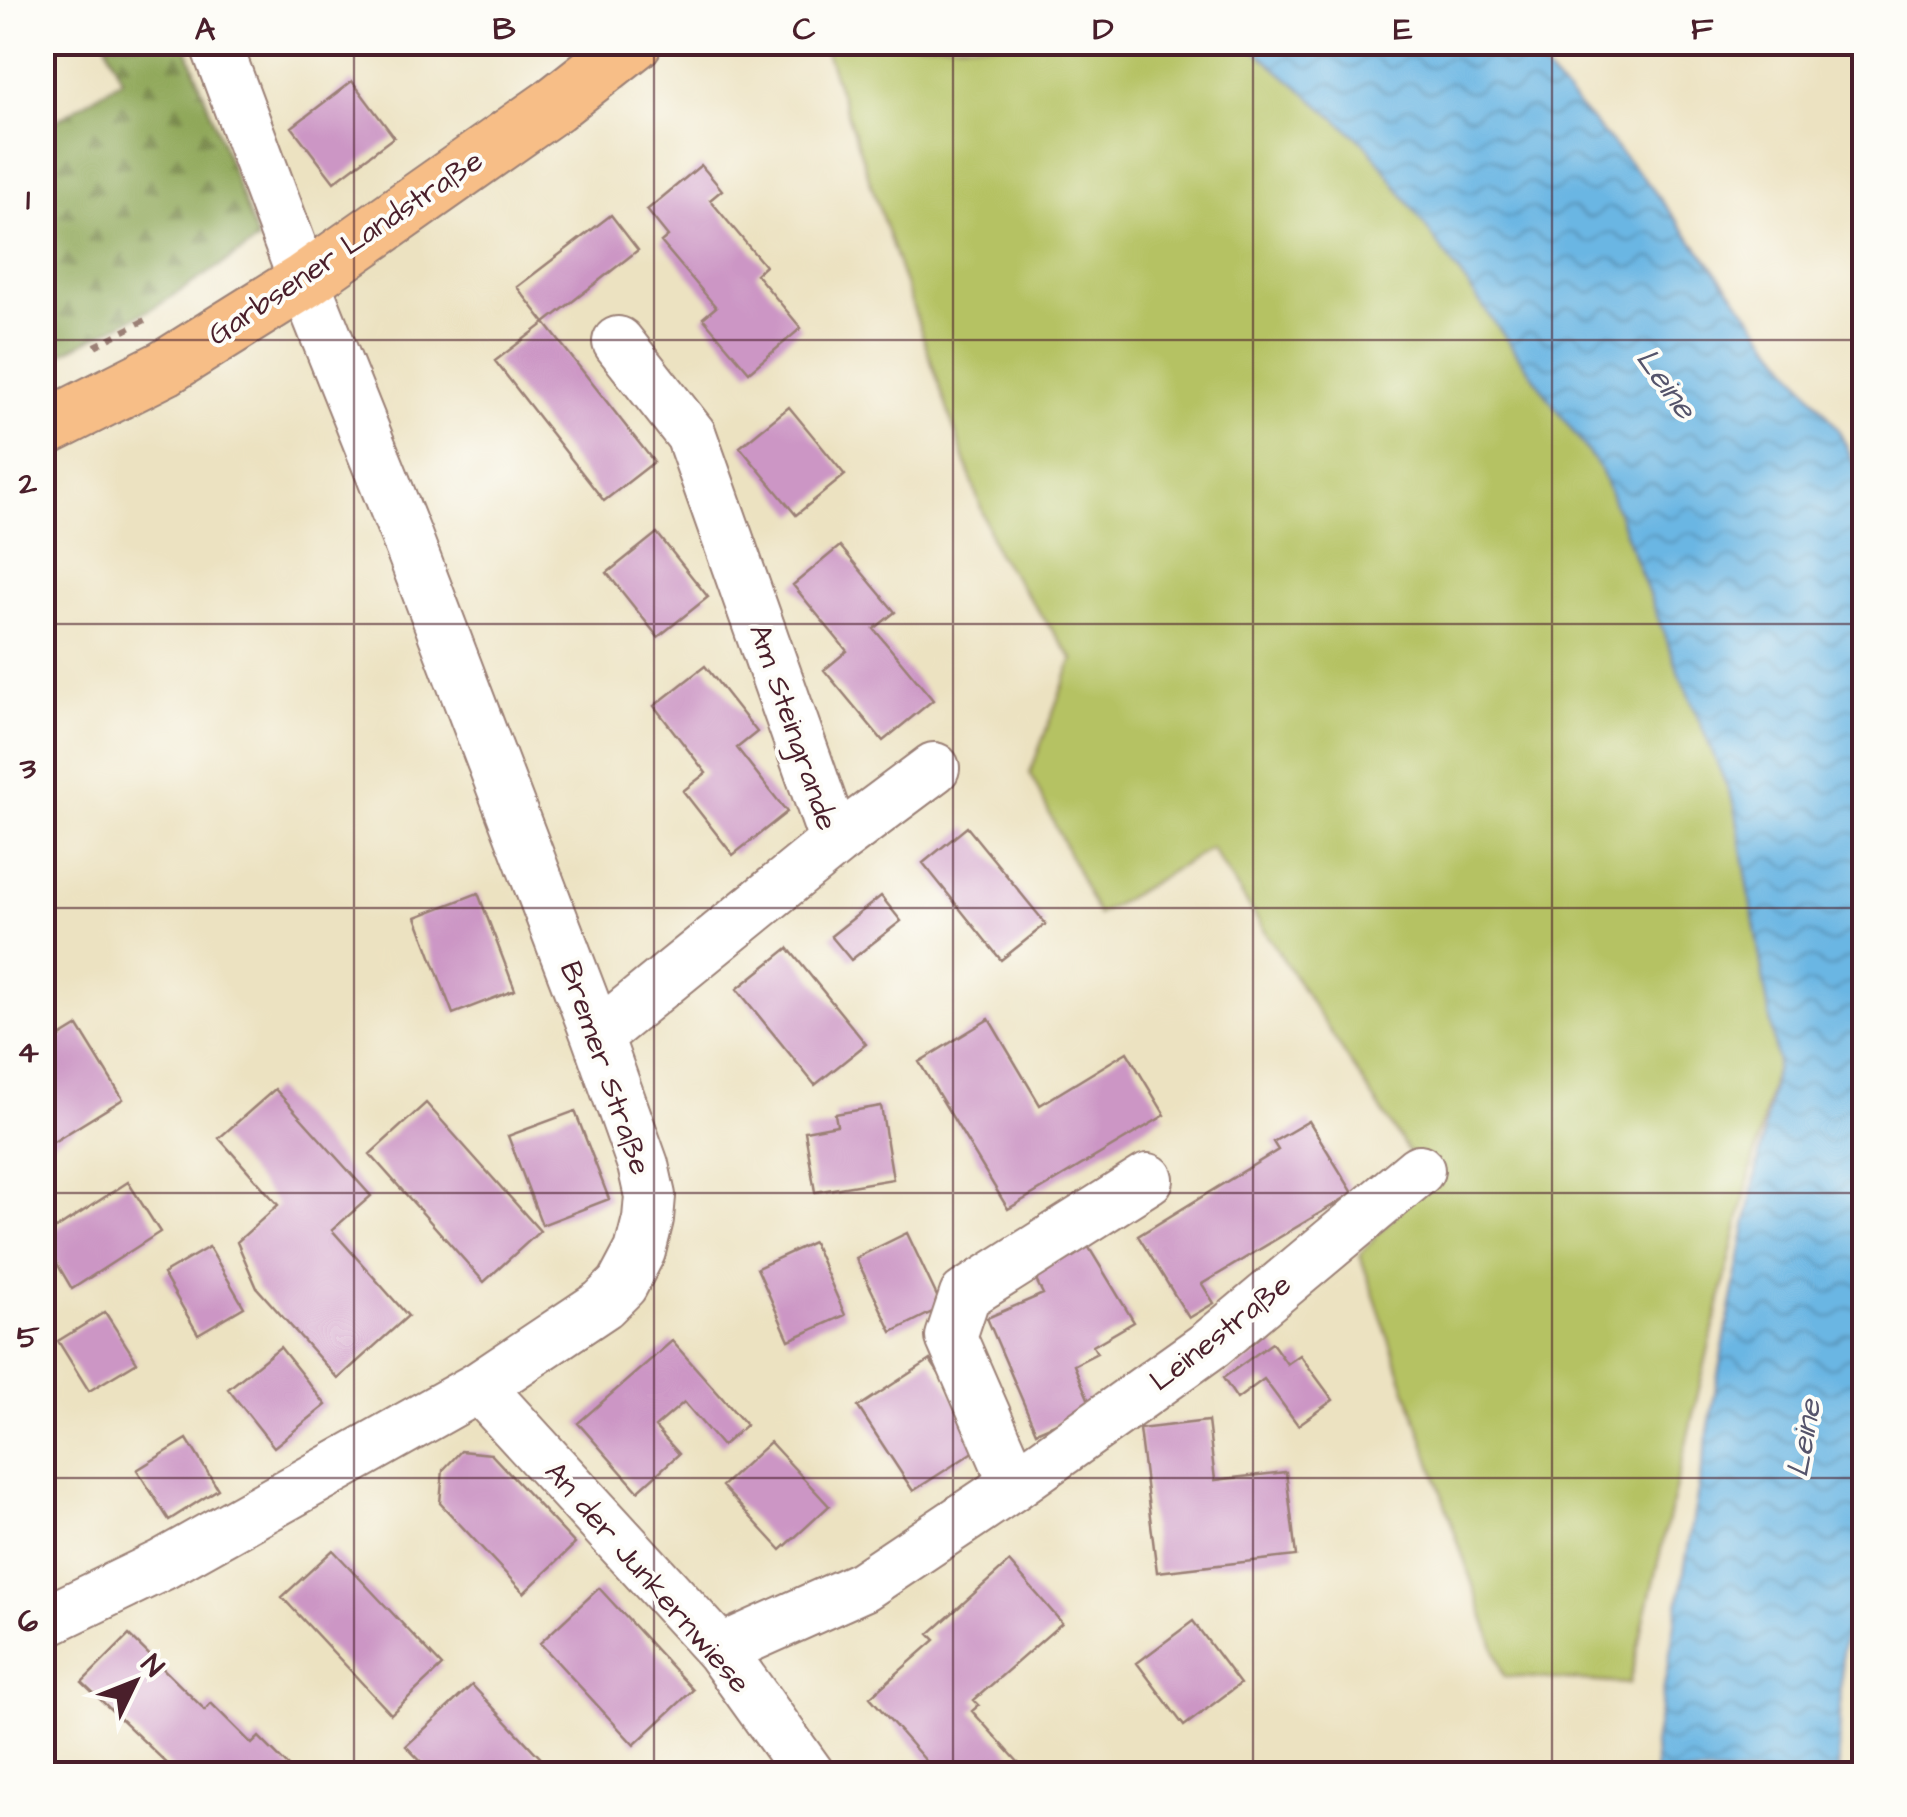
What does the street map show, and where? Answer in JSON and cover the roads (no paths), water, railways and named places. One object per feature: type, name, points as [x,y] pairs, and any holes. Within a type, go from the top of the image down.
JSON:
[{"type":"main road","name":"Garbsener Landstraße","points":[[42,430],[166,368],[304,281],[554,105],[634,42]]},
{"type":"street","name":"Bremer Straße","points":[[42,1624],[162,1565],[480,1386],[603,1304],[622,1285],[640,1252],[650,1196],[597,1036],[407,538],[304,281],[216,42]]},
{"type":"street","name":"Am Steingrande","points":[[597,1036],[835,842],[691,435],[618,342]]},
{"type":"street","points":[[835,842],[934,768]]},
{"type":"street","name":"Leinestraße","points":[[720,1650],[864,1586],[1015,1484],[1211,1344],[1419,1170]]},
{"type":"street","points":[[1015,1484],[951,1337],[965,1295],[1148,1178]]},
{"type":"street","name":"An der Junkernwiese","points":[[480,1386],[720,1650],[809,1774]]},
{"type":"water","name":"Leine","points":[[1246,43],[1521,43],[1648,183],[1838,429],[1864,484],[1864,1520],[1842,1652],[1838,1774],[1656,1774],[1654,1745],[1777,1061],[1735,806],[1602,472],[1367,145]]}]
